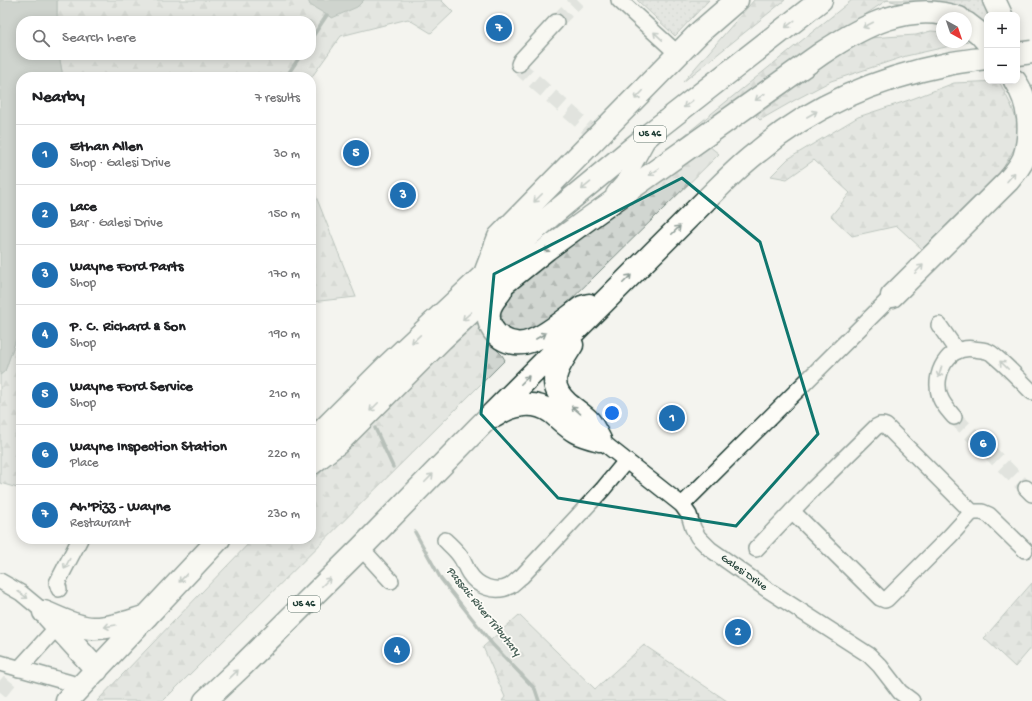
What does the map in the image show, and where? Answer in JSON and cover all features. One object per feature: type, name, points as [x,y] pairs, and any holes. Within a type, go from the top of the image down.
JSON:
[{"type":"highway","points":[[485,274],[499,237],[679,55],[728,0]]},
{"type":"highway","points":[[700,32],[737,0]]},
{"type":"highway","name":"US 46","points":[[316,437],[388,365],[485,274],[571,199],[651,133],[820,0]]},
{"type":"highway","points":[[994,0],[1000,12]]},
{"type":"highway","points":[[316,460],[338,443],[485,299],[508,282],[547,249],[591,217],[822,54],[870,23],[891,15],[917,9],[931,9],[945,12]]},
{"type":"highway","points":[[972,28],[984,39]]},
{"type":"highway","name":"US 46","points":[[205,701],[361,548],[478,428],[718,188],[759,150],[800,121],[823,108],[874,84],[949,63],[984,60]]},
{"type":"highway","points":[[892,296],[1008,181],[1024,158],[1030,133],[1029,109],[1017,84]]},
{"type":"highway","points":[[508,282],[492,302],[489,311],[489,320],[492,329],[498,335],[504,340],[513,343],[522,344],[531,341],[552,329],[582,307],[606,300]]},
{"type":"highway","points":[[591,315],[561,363],[555,380],[556,387],[560,395],[590,422],[600,440]]},
{"type":"highway","points":[[478,428],[499,413],[510,408],[535,405],[550,411],[577,433],[600,440]]},
{"type":"highway","points":[[74,694],[147,616],[207,544]]},
{"type":"highway","points":[[55,619],[94,629],[111,627],[147,616]]},
{"type":"highway","points":[[55,619],[97,670]]},
{"type":"street","points":[[619,0],[679,55]]},
{"type":"street","points":[[519,64],[556,22]]},
{"type":"street","points":[[591,217],[626,178],[651,133]]},
{"type":"street","points":[[682,505],[892,296]]},
{"type":"street","points":[[939,325],[957,351]]},
{"type":"street","points":[[954,417],[945,407],[940,397],[938,378],[940,368],[948,358],[957,351],[967,348],[989,351],[1032,392]]},
{"type":"street","points":[[756,549],[814,488],[876,427],[883,425],[892,432],[972,512],[989,514],[1025,550]]},
{"type":"street","name":"Galesi Drive","points":[[600,440],[682,505],[689,515],[693,528],[698,537],[710,549],[765,588],[869,655],[906,697]]},
{"type":"street","points":[[445,540],[460,556],[468,572],[478,583],[488,588],[505,588],[522,576],[603,489],[626,461]]},
{"type":"street","points":[[792,511],[880,598],[885,600],[950,536],[972,512]]},
{"type":"street","points":[[59,589],[57,583],[77,544]]},
{"type":"street","points":[[361,548],[391,581]]},
{"type":"street","points":[[0,581],[21,593],[55,619],[19,669]]},
{"type":"street","points":[[0,663],[19,669],[74,694]]},
{"type":"highlighted area","points":[[682,178],[760,242],[818,434],[736,526],[558,498],[481,414],[494,274]]},
{"type":"green space","points":[[57,0],[441,0],[453,12],[431,33],[408,19],[341,36],[315,72],[62,72],[60,60],[316,60],[316,16],[57,16]]},
{"type":"green space","points":[[637,0],[709,0],[675,36]]},
{"type":"green space","points":[[754,0],[785,0],[683,82]]},
{"type":"green space","points":[[852,0],[887,0],[680,139]]},
{"type":"green space","points":[[887,0],[984,0],[989,12],[984,12],[984,25],[972,22],[972,12],[936,13]]},
{"type":"green space","points":[[931,31],[936,31],[936,48],[941,48],[906,56],[831,81],[760,120],[756,116],[818,70],[869,38],[916,35]]},
{"type":"green space","points":[[984,82],[984,84],[1000,84],[1011,105],[1022,135],[1002,170],[922,249],[897,226],[852,236],[831,216],[850,193],[814,160],[787,179],[771,176],[788,159],[858,117],[954,83]]},
{"type":"green space","points":[[709,146],[719,154],[538,332],[518,337],[499,324],[500,303],[507,293],[608,216]]},
{"type":"green space","points":[[316,197],[356,297],[316,301]]},
{"type":"green space","points":[[474,325],[479,325],[482,327],[490,343],[505,360],[163,701],[97,701],[248,544],[316,544],[316,477],[465,331]]},
{"type":"green space","points":[[16,339],[16,488],[0,483],[0,375],[5,371]]},
{"type":"green space","points":[[1032,583],[1032,647],[1015,667],[984,638]]},
{"type":"green space","points":[[519,615],[595,689],[644,645],[727,701],[502,701],[505,697],[483,647]]},
{"type":"shaded area","points":[[0,0],[57,0],[57,16],[16,16],[16,60],[60,60],[62,72],[16,72],[16,339],[5,371],[0,375]]},
{"type":"shaded area","points":[[308,0],[364,0],[357,7],[332,18],[310,5]]},
{"type":"waterway","name":"Passaic River Tributary","points":[[316,32],[327,15]]},
{"type":"waterway","name":"Passaic River Tributary","points":[[289,72],[298,60]]},
{"type":"waterway","name":"Passaic River Tributary","points":[[375,428],[393,467]]},
{"type":"waterway","name":"Passaic River Tributary","points":[[415,532],[441,579],[493,645],[535,689],[539,701]]},
{"type":"tunnel","points":[[556,22],[578,0]]},
{"type":"tunnel","points":[[519,64],[521,69],[598,137]]},
{"type":"tunnel","points":[[954,417],[1026,488]]},
{"type":"tunnel","points":[[0,692],[19,669]]},
{"type":"place","name":"Ah'Pizz - Wayne","points":[[499,28]]},
{"type":"place","name":"Wayne Ford Service","points":[[356,153]]},
{"type":"place","name":"Wayne Ford Parts","points":[[403,195]]},
{"type":"place","name":"Ethan Allen","points":[[672,418]]},
{"type":"place","name":"Wayne Inspection Station","points":[[983,444]]},
{"type":"place","name":"Lace","points":[[738,632]]},
{"type":"place","name":"P. C. Richard & Son","points":[[397,650]]}]
